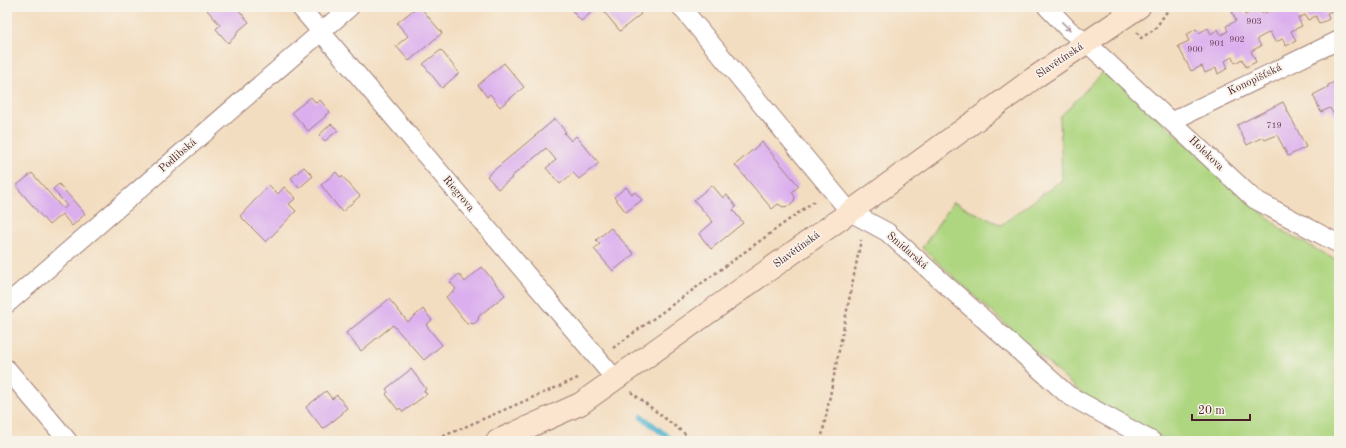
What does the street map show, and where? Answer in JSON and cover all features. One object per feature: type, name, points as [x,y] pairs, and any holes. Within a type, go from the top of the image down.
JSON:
[{"type":"street","name":"Riegrova","points":[[300,7],[616,380]]},
{"type":"street","name":"Podlibská","points":[[7,304],[350,7]]},
{"type":"street","name":"Smidarská","points":[[681,7],[835,195],[857,216],[887,232],[1068,395],[1152,441]]},
{"type":"street","name":"Holekova","points":[[1047,7],[1069,30],[1087,43],[1254,199],[1339,244]]},
{"type":"street","name":"Slavětínská","points":[[497,441],[580,404],[616,380],[857,216],[1034,78],[1139,7]]},
{"type":"street","name":"Konopišťská","points":[[1172,121],[1339,40]]},
{"type":"street","points":[[7,370],[68,441]]},
{"type":"path","points":[[432,441],[578,378],[600,361],[615,345],[817,200],[835,195]]},
{"type":"path","points":[[821,441],[857,216]]},
{"type":"path","points":[[616,380],[694,441]]},
{"type":"green space","points":[[1105,70],[1283,231],[1339,262],[1339,441],[1168,441],[1083,395],[922,248],[953,202],[1001,225],[1062,180],[1060,117]]},
{"type":"building","points":[[210,7],[221,7],[224,11],[228,7],[236,7],[249,22],[236,33],[237,35],[228,43],[216,29],[220,25],[207,10]]},
{"type":"building","points":[[417,7],[420,7],[442,33],[409,61],[396,46],[408,36],[397,23]]},
{"type":"building","points":[[569,7],[598,7],[581,21]]},
{"type":"building","points":[[600,7],[635,7],[641,14],[620,31]]},
{"type":"building","points":[[1241,7],[1245,15],[1259,8],[1262,14],[1269,11],[1267,7],[1336,7],[1337,9],[1327,13],[1329,19],[1319,24],[1316,16],[1308,20],[1305,15],[1298,18],[1302,26],[1291,31],[1296,41],[1286,46],[1283,39],[1275,42],[1270,32],[1257,39],[1261,46],[1251,51],[1256,62],[1246,67],[1242,59],[1235,63],[1232,57],[1225,61],[1228,68],[1218,74],[1216,68],[1205,73],[1202,66],[1191,71],[1178,46],[1189,41],[1186,35],[1196,29],[1199,33],[1208,28],[1211,34],[1218,29],[1221,35],[1228,31],[1226,26],[1236,21],[1232,12]]},
{"type":"building","points":[[441,50],[459,73],[442,88],[423,64]]},
{"type":"building","points":[[504,63],[524,87],[500,107],[490,94],[487,97],[478,85]]},
{"type":"building","points":[[1337,81],[1338,83],[1339,82],[1339,112],[1334,115],[1330,108],[1321,112],[1313,95]]},
{"type":"building","points":[[311,97],[316,103],[320,100],[330,112],[308,131],[292,112]]},
{"type":"building","points":[[1283,102],[1306,147],[1288,156],[1277,135],[1265,140],[1263,137],[1247,145],[1237,125]]},
{"type":"building","points":[[555,119],[566,132],[564,133],[571,141],[576,136],[599,163],[579,179],[573,173],[560,184],[546,168],[556,160],[546,148],[498,189],[487,176]]},
{"type":"building","points":[[331,124],[338,130],[325,141],[319,135]]},
{"type":"building","points":[[762,142],[799,186],[792,192],[795,197],[794,201],[789,206],[783,207],[778,204],[772,209],[735,165]]},
{"type":"building","points":[[304,167],[313,176],[299,188],[291,178]]},
{"type":"building","points":[[336,172],[340,177],[342,176],[360,196],[342,212],[321,185]]},
{"type":"building","points":[[32,173],[63,209],[67,206],[53,189],[59,184],[85,214],[72,226],[62,214],[49,225],[16,186]]},
{"type":"building","points":[[269,185],[278,194],[284,187],[296,198],[289,204],[296,211],[266,242],[240,216]]},
{"type":"building","points":[[712,185],[723,198],[727,195],[736,207],[733,210],[743,223],[711,249],[699,234],[713,222],[694,200]]},
{"type":"building","points":[[626,187],[632,194],[635,192],[642,200],[626,212],[614,197]]},
{"type":"building","points":[[611,228],[634,254],[613,271],[594,249],[600,244],[596,240]]},
{"type":"building","points":[[482,267],[505,295],[479,316],[478,320],[474,324],[470,323],[468,325],[446,297],[456,289],[450,282],[459,274],[465,282]]},
{"type":"building","points":[[389,299],[408,322],[423,309],[432,320],[426,325],[442,345],[424,360],[393,325],[361,351],[346,333]]},
{"type":"building","points":[[411,369],[426,389],[424,391],[427,394],[403,412],[400,408],[398,410],[386,394],[388,392],[386,389]]},
{"type":"building","points":[[326,391],[332,399],[337,395],[347,408],[323,429],[306,407]]},
{"type":"waterway","points":[[642,417],[673,441]]}]
